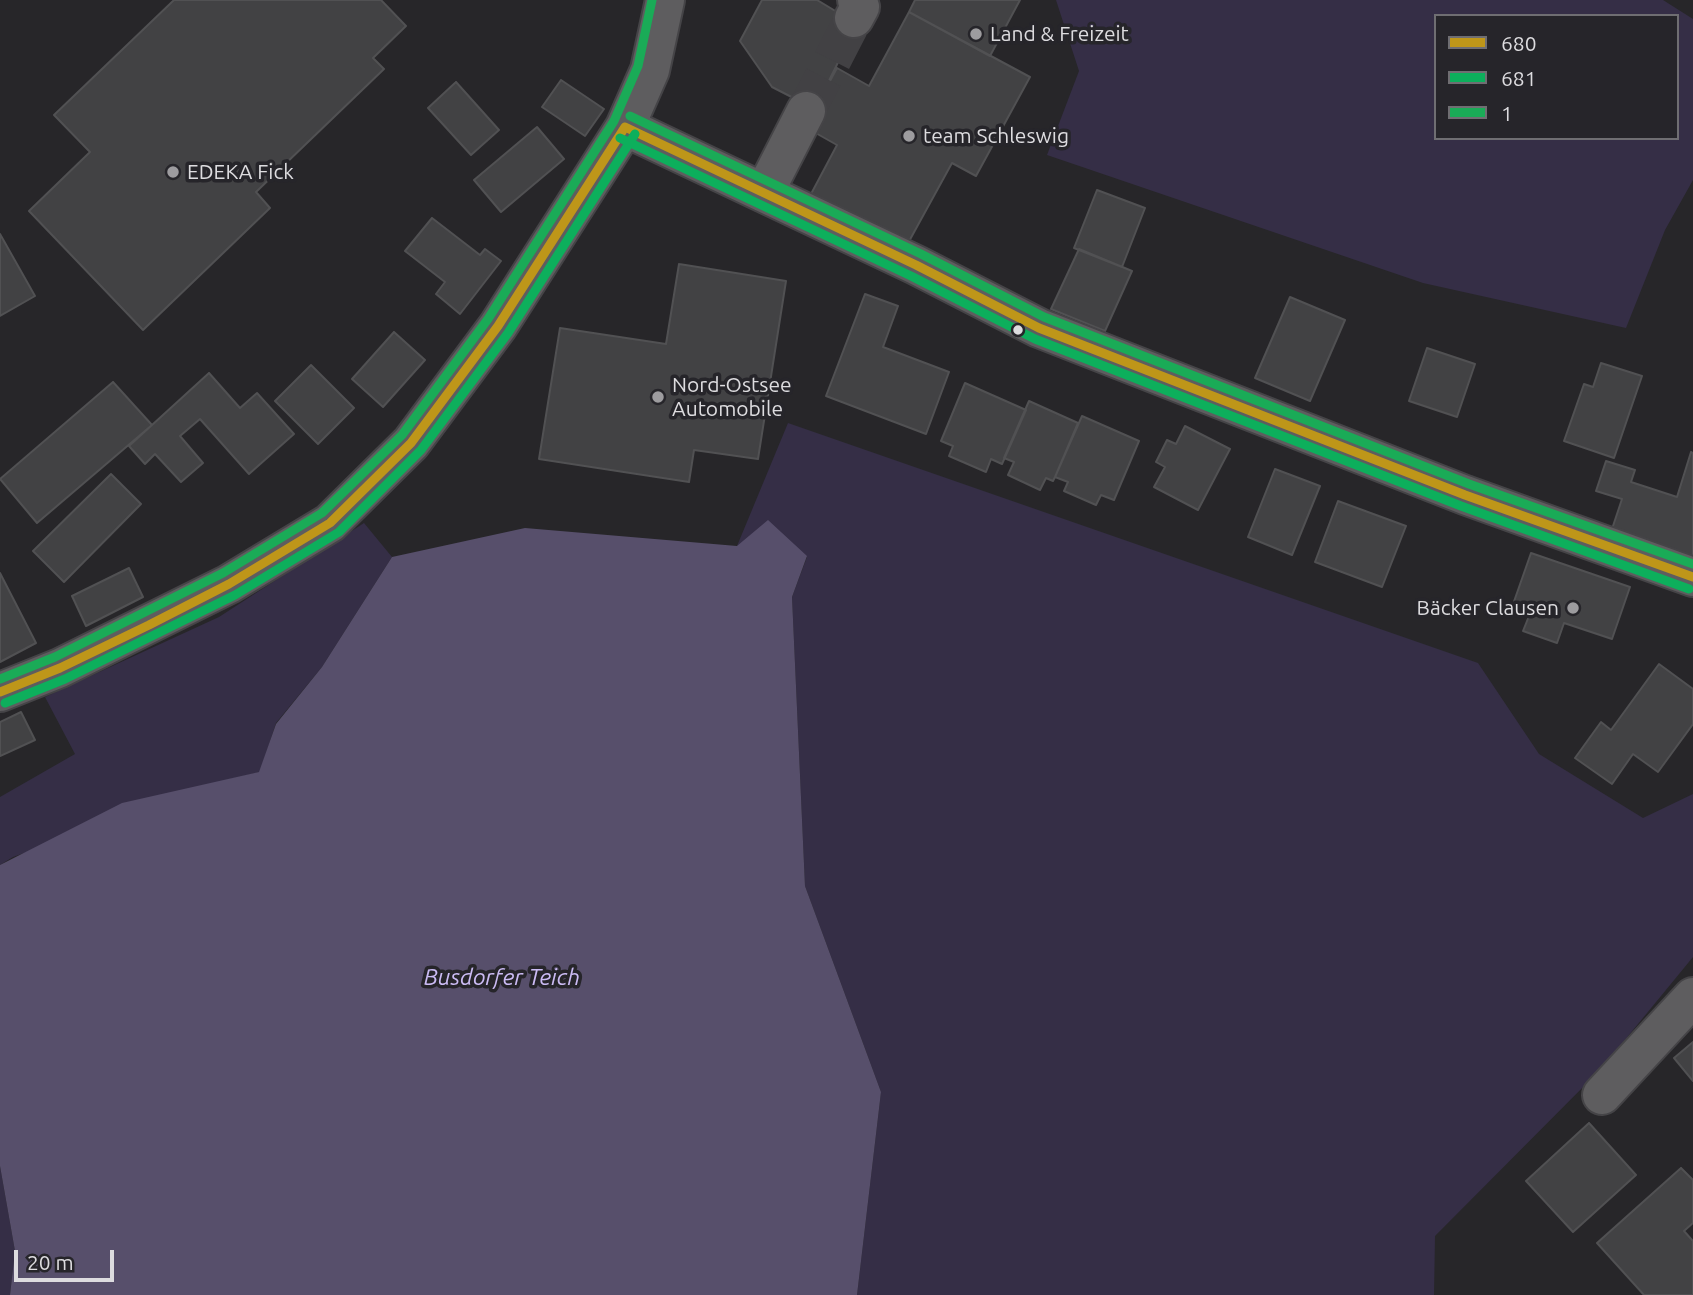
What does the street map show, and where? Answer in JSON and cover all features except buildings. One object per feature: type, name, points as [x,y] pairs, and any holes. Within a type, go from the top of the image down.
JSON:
[{"type":"street","points":[[0,692],[60,668],[160,620],[229,584],[330,523],[411,443],[498,326],[625,127],[650,70],[665,0]]},
{"type":"street","points":[[764,193],[806,111]]},
{"type":"street","points":[[625,127],[916,265],[1039,328],[1465,495],[1685,575]]},
{"type":"street","points":[[1602,1095],[1693,997]]},
{"type":"shaded area","points":[[1056,0],[1663,0],[1693,19],[1693,180],[1665,230],[1626,328],[1423,283],[1047,155],[1079,71]]},
{"type":"shaded area","points":[[788,423],[1478,663],[1539,754],[1643,818],[1693,794],[1693,957],[1601,1069],[1435,1236],[1434,1295],[857,1295],[881,1092],[805,886],[792,597],[807,557],[737,546]]},
{"type":"shaded area","points":[[364,523],[392,557],[322,667],[276,723],[260,772],[227,780],[13,857],[0,865],[0,797],[75,754],[45,697],[219,617]]},
{"type":"shaded area","points":[[0,1166],[15,1251],[10,1295],[0,1295]]},
{"type":"water","name":"Busdorfer Teich","points":[[768,520],[807,556],[792,597],[805,886],[881,1092],[857,1295],[10,1295],[15,1251],[0,1166],[0,865],[122,803],[259,772],[276,724],[322,667],[392,557],[525,528],[737,546]]},
{"type":"tunnel","points":[[806,111],[854,18]]},
{"type":"transit line","name":"1","points":[[0,679],[55,657],[223,573],[322,513],[402,435],[488,319],[614,121],[638,66],[652,0]]},
{"type":"transit line","name":"1","points":[[630,116],[921,254],[1044,317],[1469,484],[1693,564]]},
{"type":"transit line","name":"680","points":[[625,127],[916,265],[1039,328],[1465,495],[1693,577]]},
{"type":"transit line","name":"680","points":[[0,692],[60,668],[149,625],[229,584],[330,523],[411,443],[498,326],[625,127]]},
{"type":"transit line","name":"681","points":[[5,703],[65,679],[235,595],[339,532],[421,450],[508,333],[635,134]]},
{"type":"transit line","name":"681","points":[[620,138],[911,276],[1035,339],[1461,506],[1689,589]]},
{"type":"place","name":"Land & Freizeit","points":[[976,34]]},
{"type":"place","name":"team Schleswig","points":[[909,136]]},
{"type":"place","name":"EDEKA Fick","points":[[173,172]]},
{"type":"place","name":"Nord-Ostsee Automobile","points":[[658,397]]},
{"type":"place","name":"Bäcker Clausen","points":[[1573,608]]}]
